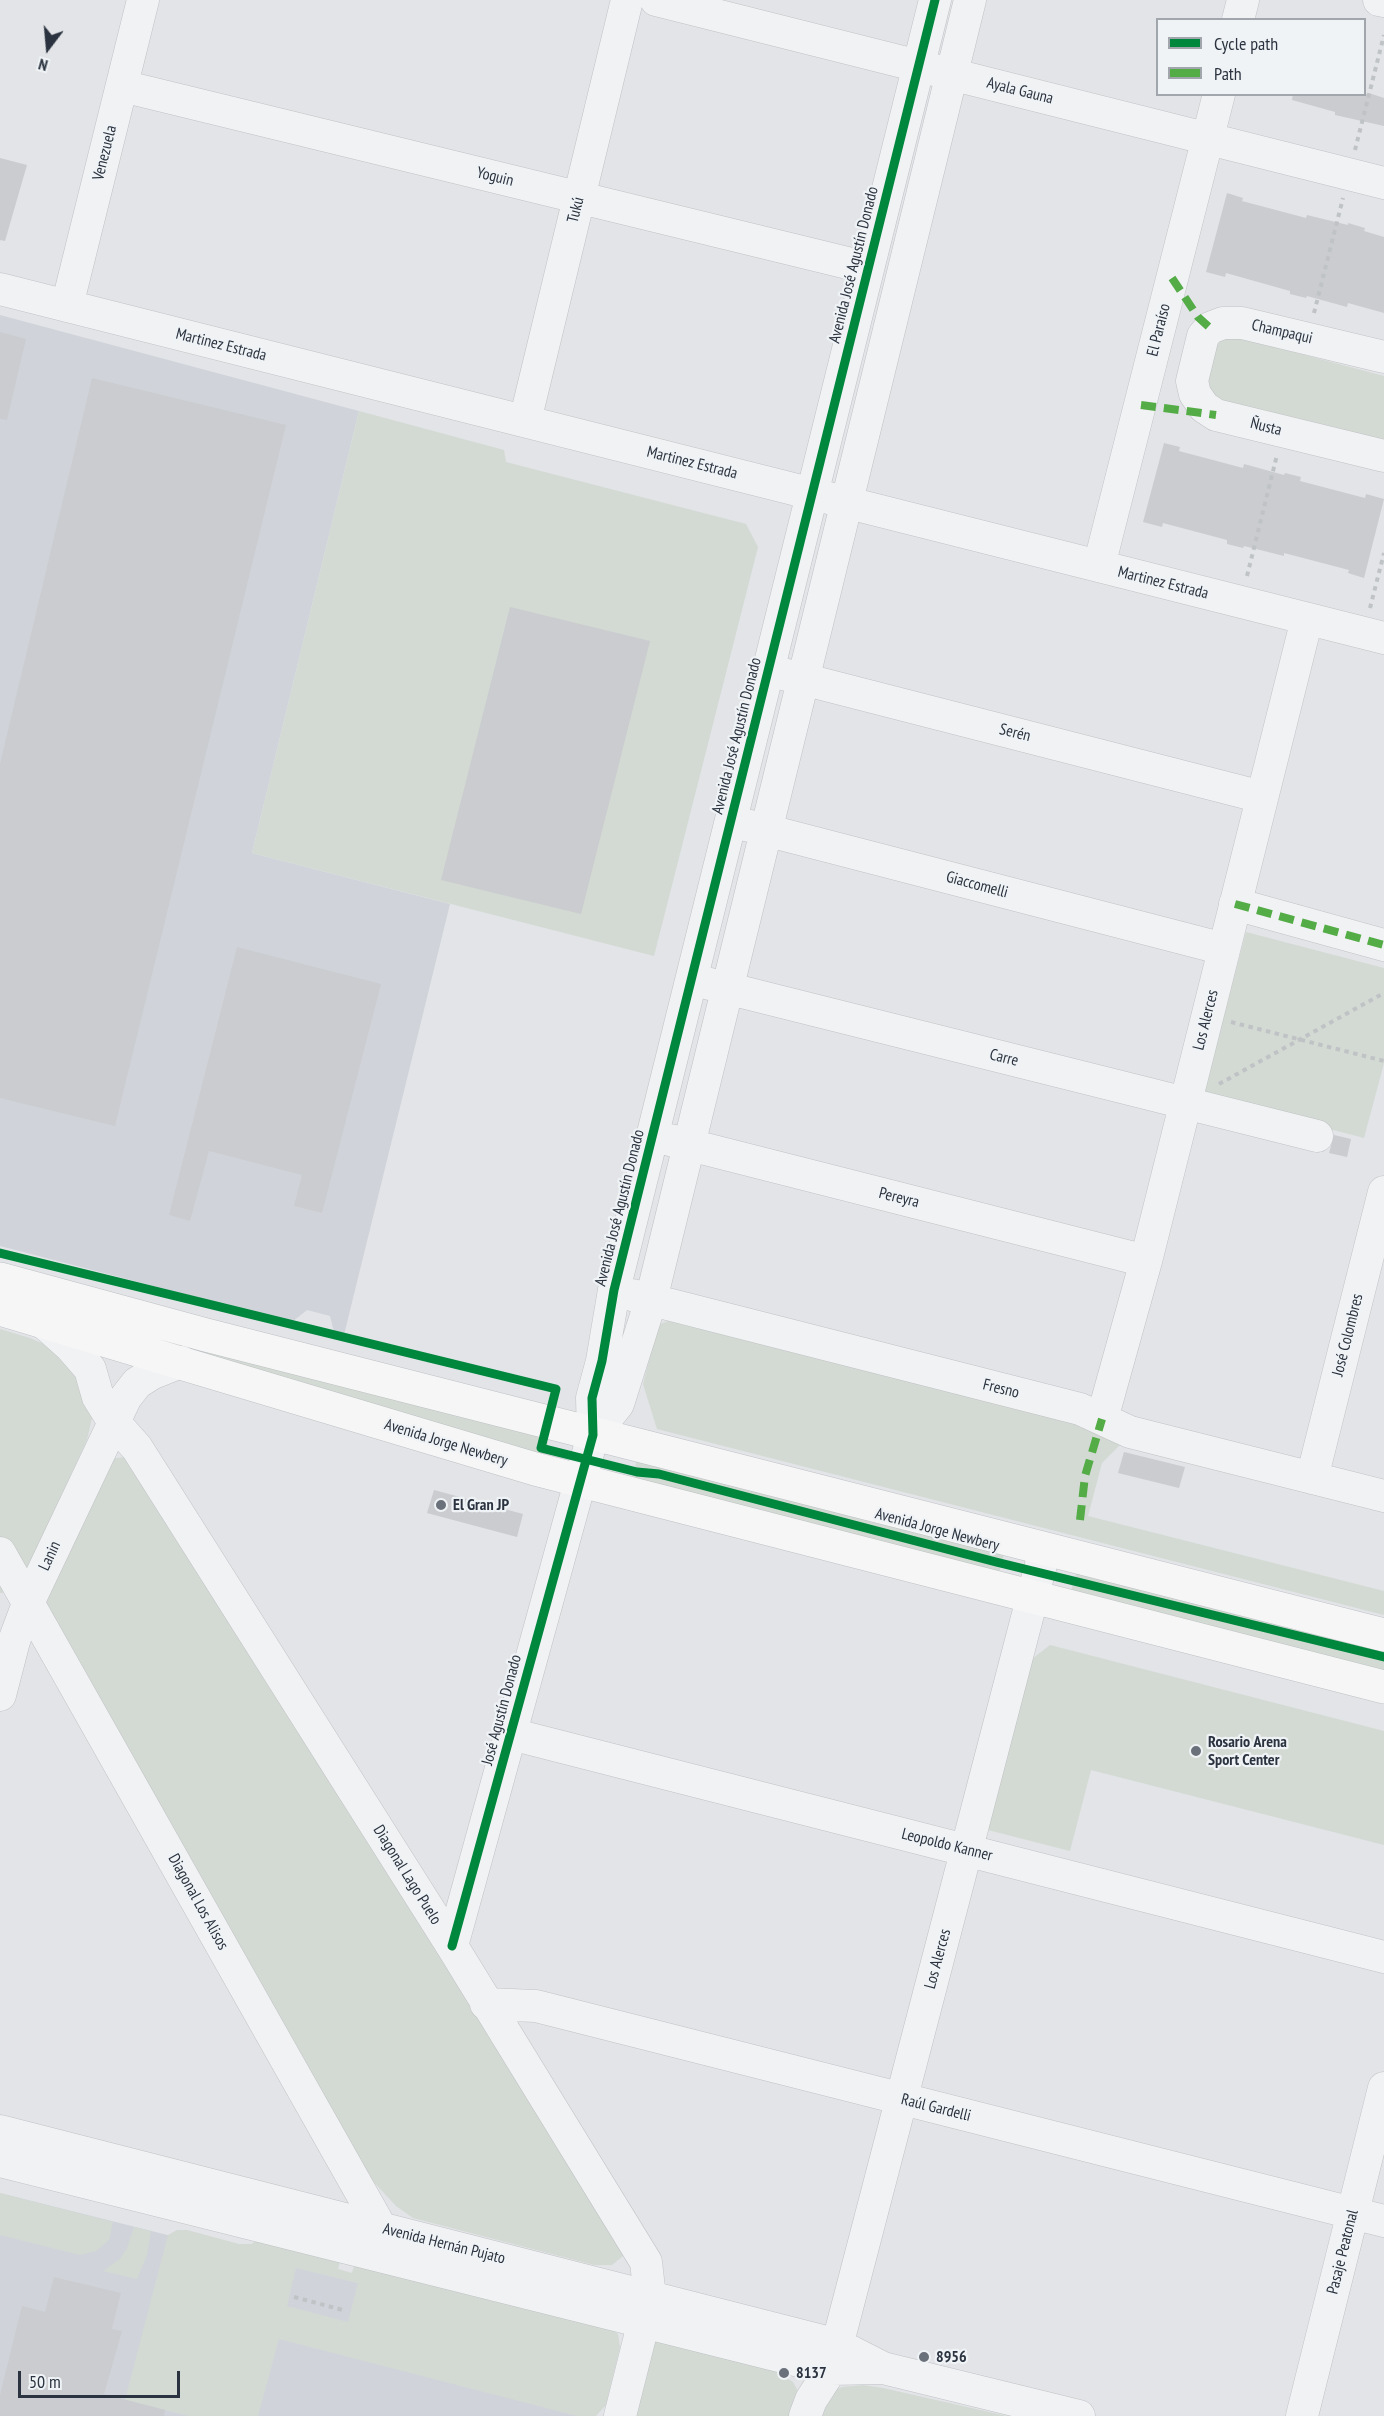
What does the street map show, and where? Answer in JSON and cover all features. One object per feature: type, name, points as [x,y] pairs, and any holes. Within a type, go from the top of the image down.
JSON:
[{"type":"main road","name":"Avenida Jorge Newbery","points":[[0,1280],[593,1435],[1384,1635]]},
{"type":"main road","name":"Avenida Jorge Newbery","points":[[0,1309],[580,1481],[1384,1687]]},
{"type":"street","name":"Venezuela","points":[[67,306],[144,0]]},
{"type":"street","name":"Tukú","points":[[525,421],[627,0]]},
{"type":"street","name":"Ayala Gauna","points":[[656,0],[1384,183]]},
{"type":"street","name":"Avenida José Agustín Donado","points":[[580,1481],[593,1435],[592,1398],[602,1360],[614,1290],[935,0]]},
{"type":"street","name":"Avenida José Agustín Donado","points":[[593,1435],[618,1404],[651,1300],[970,0]]},
{"type":"street","points":[[1238,18],[1243,0]]},
{"type":"street","points":[[1379,0],[1384,1]]},
{"type":"street","name":"Yoguin","points":[[122,86],[868,268]]},
{"type":"street","name":"El Paraíso","points":[[1099,566],[1219,96]]},
{"type":"street","name":"Martinez Estrada","points":[[0,289],[1374,636]]},
{"type":"street","name":"Champaqui","points":[[1198,355],[1203,336],[1210,328],[1223,322],[1242,323],[1384,357]]},
{"type":"street","name":"Ñusta","points":[[1198,355],[1192,381],[1195,394],[1204,407],[1216,415],[1384,456]]},
{"type":"street","name":"Los Alerces","points":[[1102,1419],[1146,1261],[1307,619]]},
{"type":"street","name":"Serén","points":[[769,670],[1262,797]]},
{"type":"street","name":"Giaccomelli","points":[[731,821],[1224,949]]},
{"type":"street","points":[[1235,904],[1384,945]]},
{"type":"street","name":"Carre","points":[[692,980],[1317,1136]]},
{"type":"street","name":"Pereyra","points":[[653,1135],[1146,1261]]},
{"type":"street","name":"José Colombres","points":[[1312,1478],[1374,1273],[1384,1192]]},
{"type":"street","name":"Fresno","points":[[614,1290],[1080,1409],[1130,1432],[1384,1496]]},
{"type":"street","name":"Diagonal Lago Puelo","points":[[42,1322],[70,1346],[90,1369],[98,1397],[113,1421],[137,1448],[452,1946],[646,2262],[647,2310],[620,2416]]},
{"type":"street","points":[[113,1421],[126,1397],[137,1383],[151,1374],[181,1362]]},
{"type":"street","name":"Lanin","points":[[0,1695],[14,1641],[29,1601],[113,1421]]},
{"type":"street","name":"José Agustín Donado","points":[[452,1946],[580,1481]]},
{"type":"street","name":"Los Alerces","points":[[805,2416],[834,2357],[1045,1549]]},
{"type":"street","name":"Diagonal Los Alisos","points":[[0,1553],[29,1601],[378,2242]]},
{"type":"street","name":"Leopoldo Kanner","points":[[511,1734],[1384,1957]]},
{"type":"street","name":"Raúl Gardelli","points":[[486,2004],[536,2006],[1384,2221]]},
{"type":"street","name":"Pasaje Peatonal","points":[[1302,2416],[1384,2088]]},
{"type":"street","name":"Avenida Hernán Pujato","points":[[0,2132],[165,2183],[378,2242],[1079,2416]]},
{"type":"street","points":[[0,2161],[135,2195],[165,2183]]},
{"type":"path","points":[[1240,602],[1283,431]]},
{"type":"path","points":[[1374,636],[1384,553]]},
{"type":"path","points":[[1185,1103],[1384,993]]},
{"type":"path","points":[[1207,1016],[1384,1061]]},
{"type":"path","points":[[294,2297],[344,2310]]},
{"type":"shaded area","points":[[0,315],[359,411],[252,853],[450,904],[344,1335],[334,1332],[330,1316],[307,1310],[292,1322],[0,1246]]},
{"type":"shaded area","points":[[1233,336],[1384,376],[1384,443],[1221,402],[1203,382],[1211,348],[1220,340]]},
{"type":"shaded area","points":[[359,411],[504,450],[506,462],[746,524],[758,547],[654,956],[252,853]]},
{"type":"shaded area","points":[[1246,932],[1384,968],[1384,1063],[1364,1138],[1203,1096]]},
{"type":"shaded area","points":[[0,1296],[545,1436],[549,1447],[543,1455]]},
{"type":"shaded area","points":[[668,1321],[1082,1424],[1121,1444],[1102,1463],[1088,1516],[1384,1591],[1384,1615],[657,1429],[643,1384],[658,1325]]},
{"type":"shaded area","points":[[0,1329],[55,1349],[69,1364],[84,1391],[92,1418],[87,1440],[29,1565],[2,1593],[0,1593]]},
{"type":"shaded area","points":[[127,1457],[625,2241],[623,2256],[612,2265],[594,2265],[413,2218],[396,2206],[370,2178],[274,2014],[184,1847],[49,1618],[46,1599],[107,1459]]},
{"type":"shaded area","points":[[637,1459],[1004,1554],[999,1573],[632,1481]]},
{"type":"shaded area","points":[[1077,1571],[1384,1648],[1384,1670],[1071,1591]]},
{"type":"shaded area","name":"Rosario Arena Sport Center","points":[[1050,1645],[1384,1731],[1384,1845],[1091,1770],[1070,1851],[988,1830],[1032,1659]]},
{"type":"shaded area","points":[[0,2193],[359,2283],[582,2416],[0,2416]]},
{"type":"shaded area","points":[[0,2193],[113,2222],[109,2240],[96,2251],[80,2255],[0,2235]]},
{"type":"shaded area","points":[[134,2227],[151,2231],[147,2255],[137,2279],[103,2271],[120,2259],[127,2248]]},
{"type":"shaded area","points":[[177,2230],[187,2230],[239,2244],[251,2244],[260,2239],[341,2259],[338,2269],[352,2273],[355,2263],[606,2326],[618,2334],[620,2347],[606,2405],[596,2416],[577,2416],[279,2339],[258,2416],[189,2416],[125,2400],[168,2235]],"holes":[[[296,2268],[358,2283],[348,2322],[287,2306]]]},
{"type":"shaded area","points":[[658,2339],[773,2370],[793,2382],[800,2395],[796,2416],[634,2416],[650,2348]]},
{"type":"shaded area","points":[[863,2385],[1007,2416],[818,2416],[829,2393],[842,2387]]},
{"type":"building","points":[[1366,94],[1372,94],[1384,98],[1384,126],[1335,115],[1335,112],[1292,100],[1293,96],[1366,96]]},
{"type":"building","points":[[0,158],[27,165],[5,241],[0,240]]},
{"type":"building","points":[[1227,193],[1243,198],[1242,201],[1306,218],[1307,215],[1348,225],[1348,223],[1384,237],[1384,313],[1348,303],[1347,307],[1307,296],[1306,298],[1290,294],[1290,291],[1226,273],[1225,277],[1206,272]]},
{"type":"building","points":[[0,332],[26,339],[7,420],[0,419]]},
{"type":"building","points":[[92,378],[286,425],[115,1126],[0,1098],[0,764]]},
{"type":"building","points":[[1164,443],[1180,447],[1179,451],[1243,468],[1244,464],[1284,475],[1285,473],[1301,477],[1300,481],[1365,498],[1366,494],[1384,499],[1364,578],[1348,573],[1349,570],[1284,553],[1284,556],[1244,546],[1243,548],[1227,544],[1227,540],[1163,523],[1162,527],[1143,522]]},
{"type":"building","points":[[510,607],[650,641],[581,914],[441,880]]},
{"type":"building","points":[[237,947],[381,984],[322,1213],[294,1206],[302,1175],[209,1151],[190,1221],[169,1215]]},
{"type":"building","points":[[1334,1135],[1351,1139],[1347,1157],[1329,1153]]},
{"type":"building","points":[[1124,1452],[1185,1467],[1179,1488],[1118,1473]]},
{"type":"building","points":[[434,1490],[523,1514],[517,1537],[427,1513]]},
{"type":"building","points":[[54,2277],[121,2293],[112,2329],[122,2331],[104,2394],[165,2410],[164,2416],[0,2416],[0,2395],[22,2306],[45,2312]]},
{"type":"marked path","points":[[1172,278],[1198,317],[1210,328]]},
{"type":"marked path","points":[[1141,405],[1216,415]]},
{"type":"marked path","points":[[1235,904],[1384,945]]},
{"type":"marked path","points":[[1080,1520],[1085,1476],[1102,1419]]},
{"type":"cycle path","points":[[452,1946],[593,1435],[592,1398],[602,1361],[614,1290],[935,0]]},
{"type":"cycle path","points":[[0,1253],[556,1389],[541,1448],[637,1472],[659,1474],[996,1562],[1384,1657]]},
{"type":"place","name":"El Gran JP","points":[[441,1505]]},
{"type":"place","name":"Rosario Arena Sport Center","points":[[1196,1751]]},
{"type":"place","name":"8956","points":[[924,2357]]},
{"type":"place","name":"8137","points":[[784,2373]]}]
